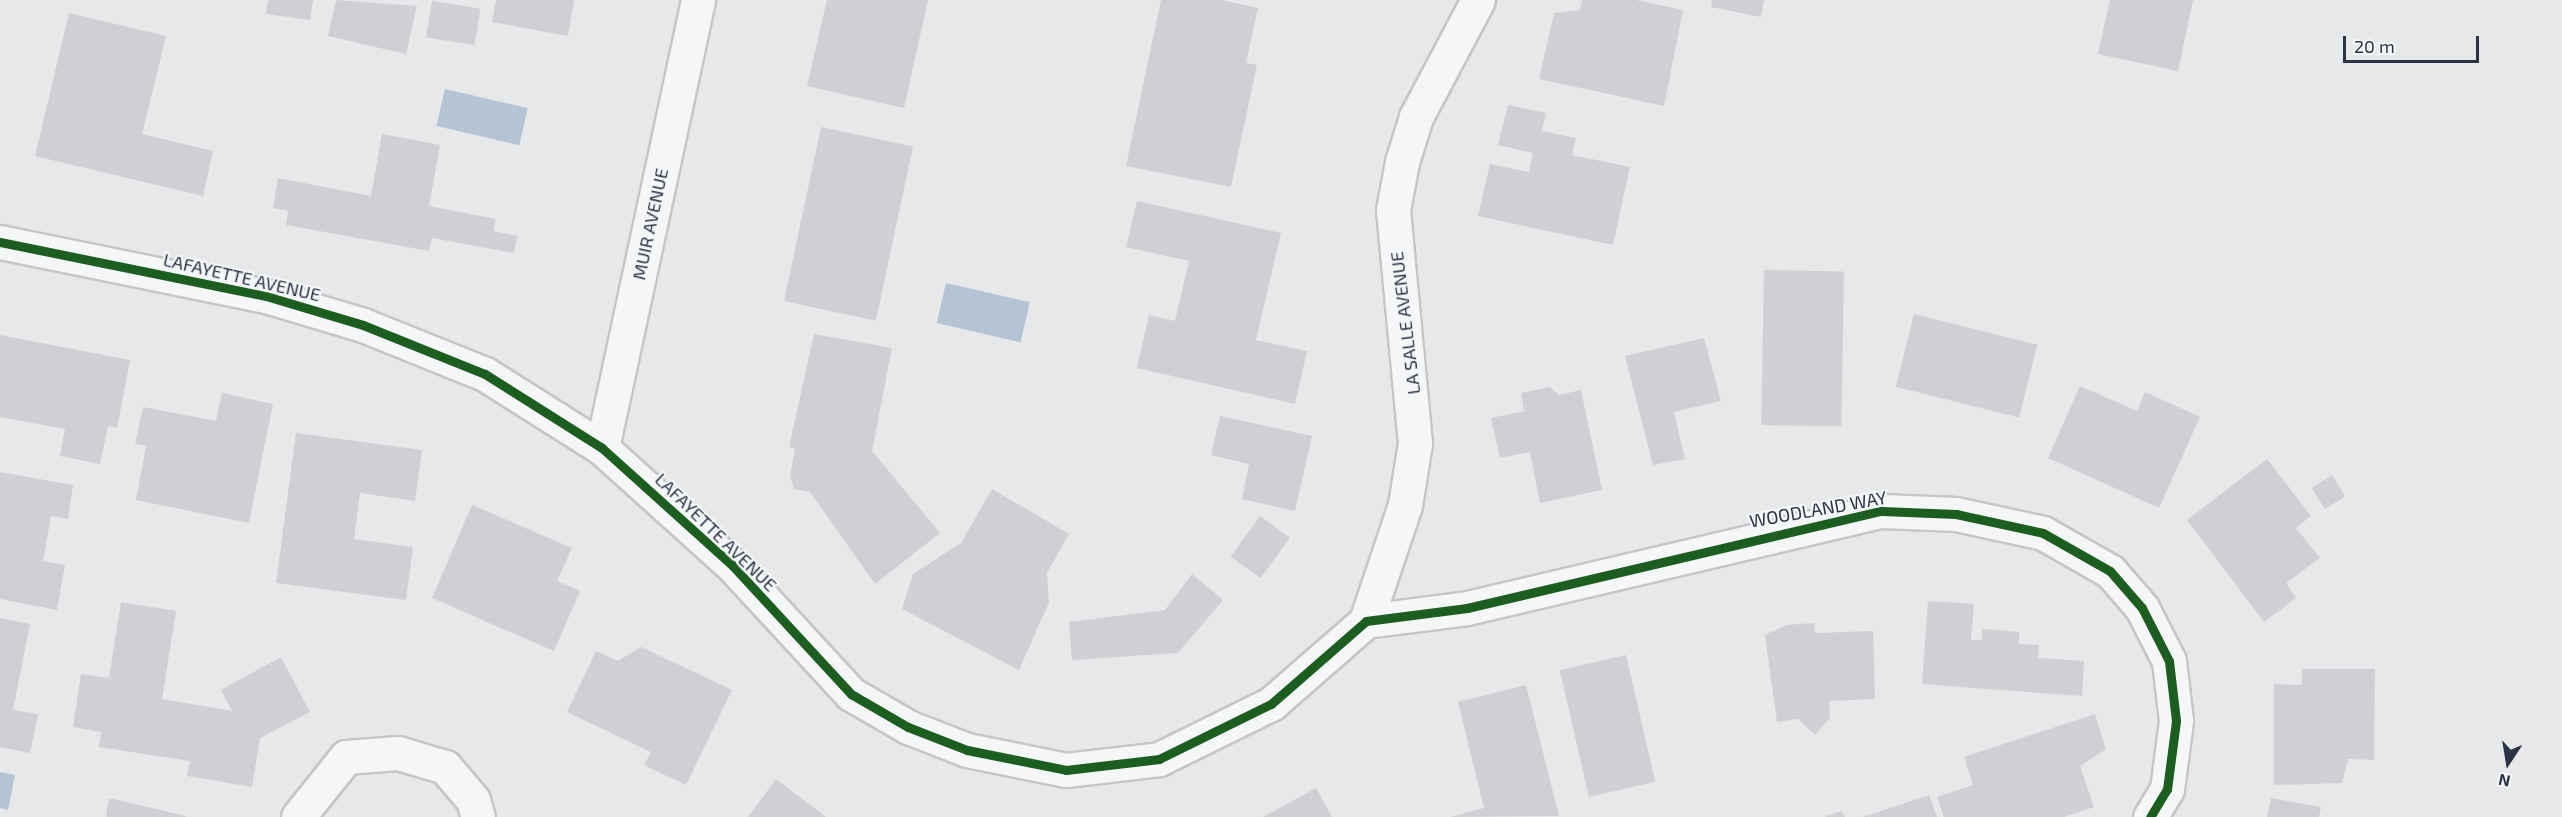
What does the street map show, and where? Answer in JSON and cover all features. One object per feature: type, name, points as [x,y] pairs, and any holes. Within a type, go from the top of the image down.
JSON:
[{"type":"street","name":"MUIR AVENUE","points":[[602,448],[698,0]]},
{"type":"street","name":"LA SALLE AVENUE","points":[[1366,621],[1405,505],[1415,443],[1393,210],[1402,162],[1416,117],[1478,0]]},
{"type":"street","name":"LAFAYETTE AVENUE","points":[[0,242],[266,296],[363,325],[485,374],[602,448],[732,564],[851,694],[908,727],[967,750],[1066,770],[1159,759],[1271,704],[1366,621]]},
{"type":"street","name":"WOODLAND WAY","points":[[1366,621],[1467,608],[1730,542],[1882,511],[1956,514],[2043,533],[2110,571],[2142,608],[2169,661],[2176,721],[2167,789],[2150,817]]},
{"type":"street","points":[[298,817],[346,757],[398,753],[445,767],[473,800],[478,817]]},
{"type":"water","points":[[445,89],[528,108],[519,145],[436,126]]},
{"type":"water","points":[[946,283],[1030,302],[1021,342],[937,323]]},
{"type":"water","points":[[0,772],[15,775],[8,810],[0,808]]},
{"type":"building","points":[[268,0],[313,0],[310,20],[266,14]]},
{"type":"building","points":[[336,0],[417,6],[406,54],[328,36]]},
{"type":"building","points":[[496,0],[574,0],[568,36],[492,22]]},
{"type":"building","points":[[827,0],[928,0],[904,108],[807,86]]},
{"type":"building","points":[[1161,0],[1222,0],[1258,8],[1246,63],[1257,65],[1231,187],[1126,166]]},
{"type":"building","points":[[1582,0],[1636,0],[1683,10],[1664,106],[1539,79],[1554,13],[1580,10]]},
{"type":"building","points":[[1712,0],[1764,0],[1761,17],[1711,7]]},
{"type":"building","points":[[2110,0],[2193,0],[2178,71],[2098,54]]},
{"type":"building","points":[[432,1],[480,9],[475,45],[426,38]]},
{"type":"building","points":[[69,13],[166,36],[142,134],[213,151],[203,196],[35,156]]},
{"type":"building","points":[[1508,105],[1546,113],[1542,131],[1576,138],[1572,155],[1630,167],[1613,245],[1478,216],[1490,164],[1529,172],[1533,153],[1498,145]]},
{"type":"building","points":[[821,127],[913,147],[876,321],[784,301]]},
{"type":"building","points":[[382,134],[440,145],[429,206],[496,219],[493,231],[517,236],[514,253],[432,238],[429,251],[286,225],[288,211],[273,208],[278,178],[371,196]]},
{"type":"building","points":[[1137,201],[1281,233],[1256,340],[1307,351],[1295,404],[1137,368],[1149,315],[1175,321],[1189,261],[1126,247]]},
{"type":"building","points":[[1764,270],[1844,271],[1841,426],[1761,425]]},
{"type":"building","points":[[1914,314],[2037,345],[2019,417],[1896,387]]},
{"type":"building","points":[[814,334],[892,348],[872,451],[940,533],[875,584],[810,492],[794,489],[790,476],[795,449],[789,447]]},
{"type":"building","points":[[0,335],[130,360],[117,428],[108,426],[100,464],[60,456],[65,429],[0,417]]},
{"type":"building","points":[[1704,338],[1721,401],[1674,412],[1685,459],[1653,465],[1625,356]]},
{"type":"building","points":[[2080,386],[2137,411],[2145,392],[2200,417],[2159,508],[2048,458]]},
{"type":"building","points":[[1550,387],[1559,395],[1581,390],[1602,490],[1540,503],[1530,452],[1500,458],[1491,418],[1524,411],[1521,393]]},
{"type":"building","points":[[222,393],[273,404],[249,523],[136,500],[146,446],[135,444],[143,407],[216,421]]},
{"type":"building","points":[[1220,416],[1312,436],[1295,511],[1242,499],[1249,464],[1211,455]]},
{"type":"building","points":[[296,433],[422,450],[415,501],[360,493],[354,539],[413,547],[406,600],[276,583]]},
{"type":"building","points":[[2267,459],[2311,516],[2296,528],[2320,558],[2286,583],[2296,598],[2264,622],[2187,520]]},
{"type":"building","points":[[0,472],[73,485],[68,519],[51,516],[43,561],[65,565],[57,610],[0,599]]},
{"type":"building","points":[[2332,475],[2345,496],[2325,509],[2312,488]]},
{"type":"building","points":[[992,489],[1069,534],[1047,573],[1049,602],[1019,670],[902,609],[913,574],[961,543]]},
{"type":"building","points":[[472,505],[572,548],[557,581],[580,591],[554,651],[432,598]]},
{"type":"building","points":[[1260,516],[1290,538],[1261,578],[1231,556]]},
{"type":"building","points":[[1192,574],[1223,600],[1178,653],[1072,660],[1069,622],[1165,610]]},
{"type":"building","points":[[1928,601],[1974,604],[1971,640],[1982,640],[1982,629],[2019,632],[2019,644],[2039,645],[2038,658],[2084,661],[2082,696],[1922,684]]},
{"type":"building","points":[[121,602],[176,611],[162,699],[232,711],[221,690],[281,657],[310,712],[260,738],[252,787],[187,776],[190,761],[99,747],[101,732],[73,727],[81,674],[109,678]]},
{"type":"building","points":[[0,618],[30,624],[13,710],[38,714],[30,753],[0,747]]},
{"type":"building","points":[[1814,623],[1815,633],[1873,631],[1875,699],[1829,701],[1830,718],[1815,735],[1798,719],[1777,722],[1765,635],[1786,625]]},
{"type":"building","points":[[641,647],[732,690],[686,785],[644,765],[651,752],[567,712],[596,651],[618,661]]},
{"type":"building","points":[[1626,655],[1655,782],[1589,797],[1560,670]]},
{"type":"building","points":[[2302,669],[2375,669],[2374,760],[2348,759],[2342,783],[2274,785],[2274,684],[2302,685]]},
{"type":"building","points":[[1526,685],[1559,816],[1450,817],[1484,808],[1458,702]]},
{"type":"building","points":[[2095,714],[2106,749],[2080,766],[2094,807],[2064,817],[1944,817],[1937,797],[1973,785],[1964,757]]},
{"type":"building","points":[[776,779],[826,817],[748,817]]},
{"type":"building","points":[[1316,788],[1332,817],[1263,817]]},
{"type":"building","points":[[1929,795],[1937,817],[1863,817]]},
{"type":"building","points":[[109,798],[186,816],[186,817],[106,817]]},
{"type":"building","points":[[2271,798],[2321,807],[2319,817],[2267,817]]},
{"type":"building","points":[[1842,811],[1845,817],[1826,817],[1826,816]]},
{"type":"cycle path","points":[[0,242],[266,296],[363,325],[485,374],[602,448],[732,565],[851,694],[908,727],[967,750],[1066,770],[1159,759],[1271,704],[1366,621],[1467,608],[1882,511],[1956,514],[2043,533],[2110,571],[2142,608],[2169,661],[2176,721],[2167,789],[2150,817]]}]
